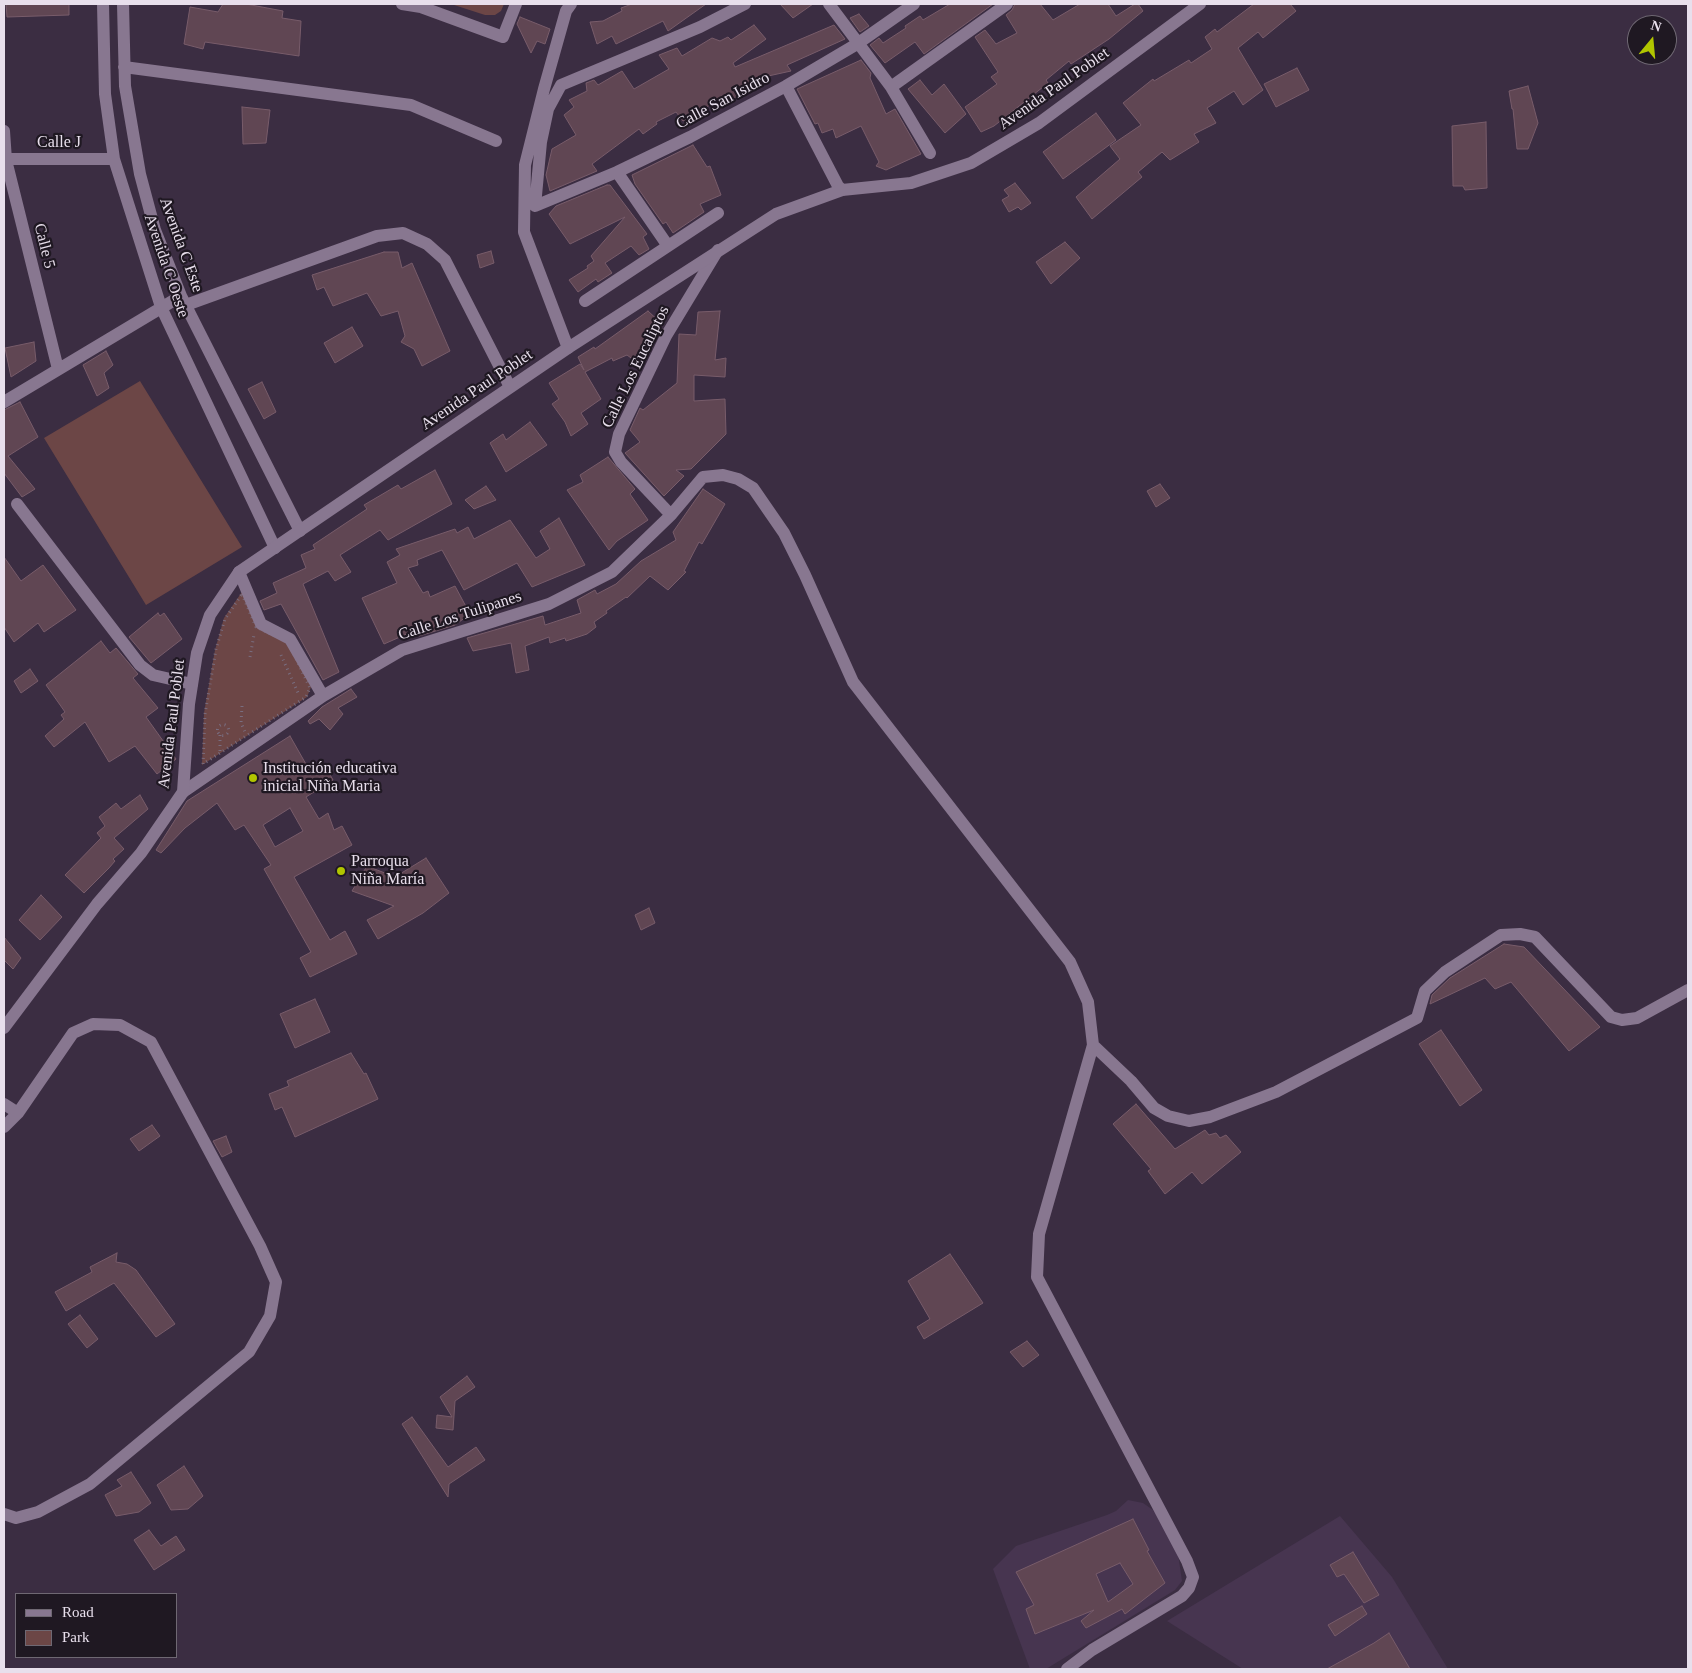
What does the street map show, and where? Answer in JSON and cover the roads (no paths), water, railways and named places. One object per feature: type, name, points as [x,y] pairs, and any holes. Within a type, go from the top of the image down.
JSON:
[{"type":"street","name":"Avenida C Oeste","points":[[103,4],[105,94],[114,159],[161,307],[275,548]]},
{"type":"street","name":"Avenida C Este","points":[[123,4],[124,67],[131,125],[140,174],[155,230],[184,301],[300,531]]},
{"type":"street","points":[[402,4],[421,5],[503,37],[516,4]]},
{"type":"street","points":[[568,348],[524,232],[525,165],[566,11],[571,4]]},
{"type":"street","name":"Calle San Isidro","points":[[745,4],[700,27],[561,85],[548,109],[540,142],[535,206],[617,172],[690,137],[786,86],[857,44],[914,4]]},
{"type":"street","points":[[829,4],[857,44],[891,87],[930,153]]},
{"type":"street","points":[[891,87],[1008,4]]},
{"type":"street","name":"Avenida Paul Poblet","points":[[4,1028],[97,904],[141,853],[182,792],[192,684],[197,653],[210,615],[239,572],[568,348],[776,214],[842,190],[911,183],[971,163],[1039,123],[1200,4]]},
{"type":"street","points":[[124,67],[411,105],[496,141]]},
{"type":"street","points":[[786,86],[838,186],[842,190]]},
{"type":"street","name":"Calle 5","points":[[4,131],[5,159],[58,369]]},
{"type":"street","name":"Calle J","points":[[5,159],[114,159]]},
{"type":"street","points":[[617,172],[668,246]]},
{"type":"street","points":[[585,301],[718,213]]},
{"type":"street","points":[[4,402],[161,307],[377,236],[403,233],[427,244],[445,260],[510,387]]},
{"type":"street","name":"Calle Los Eucaliptos","points":[[671,515],[614,452],[619,434],[666,336],[718,250]]},
{"type":"street","name":"Calle Los Tulipanes","points":[[182,792],[303,704],[323,696],[402,650],[549,604],[612,572],[671,515],[703,477],[723,475],[738,479],[753,488],[784,533],[806,575],[853,682],[1070,962],[1088,1002],[1093,1045]]},
{"type":"street","points":[[17,504],[140,665],[154,675],[192,684]]},
{"type":"street","points":[[239,572],[261,624],[290,639],[323,696]]},
{"type":"street","points":[[1067,1669],[1092,1650],[1182,1596],[1189,1588],[1193,1578],[1187,1561],[1037,1277],[1039,1234],[1093,1045],[1130,1081],[1154,1108],[1168,1116],[1189,1121],[1210,1117],[1276,1092],[1418,1018],[1425,991],[1445,972],[1501,935],[1520,934],[1535,937],[1611,1017],[1622,1020],[1637,1018],[1688,990]]},
{"type":"street","points":[[4,1127],[18,1113],[73,1033],[93,1024],[120,1025],[151,1042],[260,1246],[276,1282],[270,1316],[249,1352],[90,1484],[38,1512],[16,1518],[4,1514]]},
{"type":"street","points":[[4,1104],[18,1113]]},
{"type":"place","name":"Institución educativa inicial Niña Maria","points":[[253,778]]},
{"type":"place","name":"Parroqua Niña María","points":[[341,871]]}]
